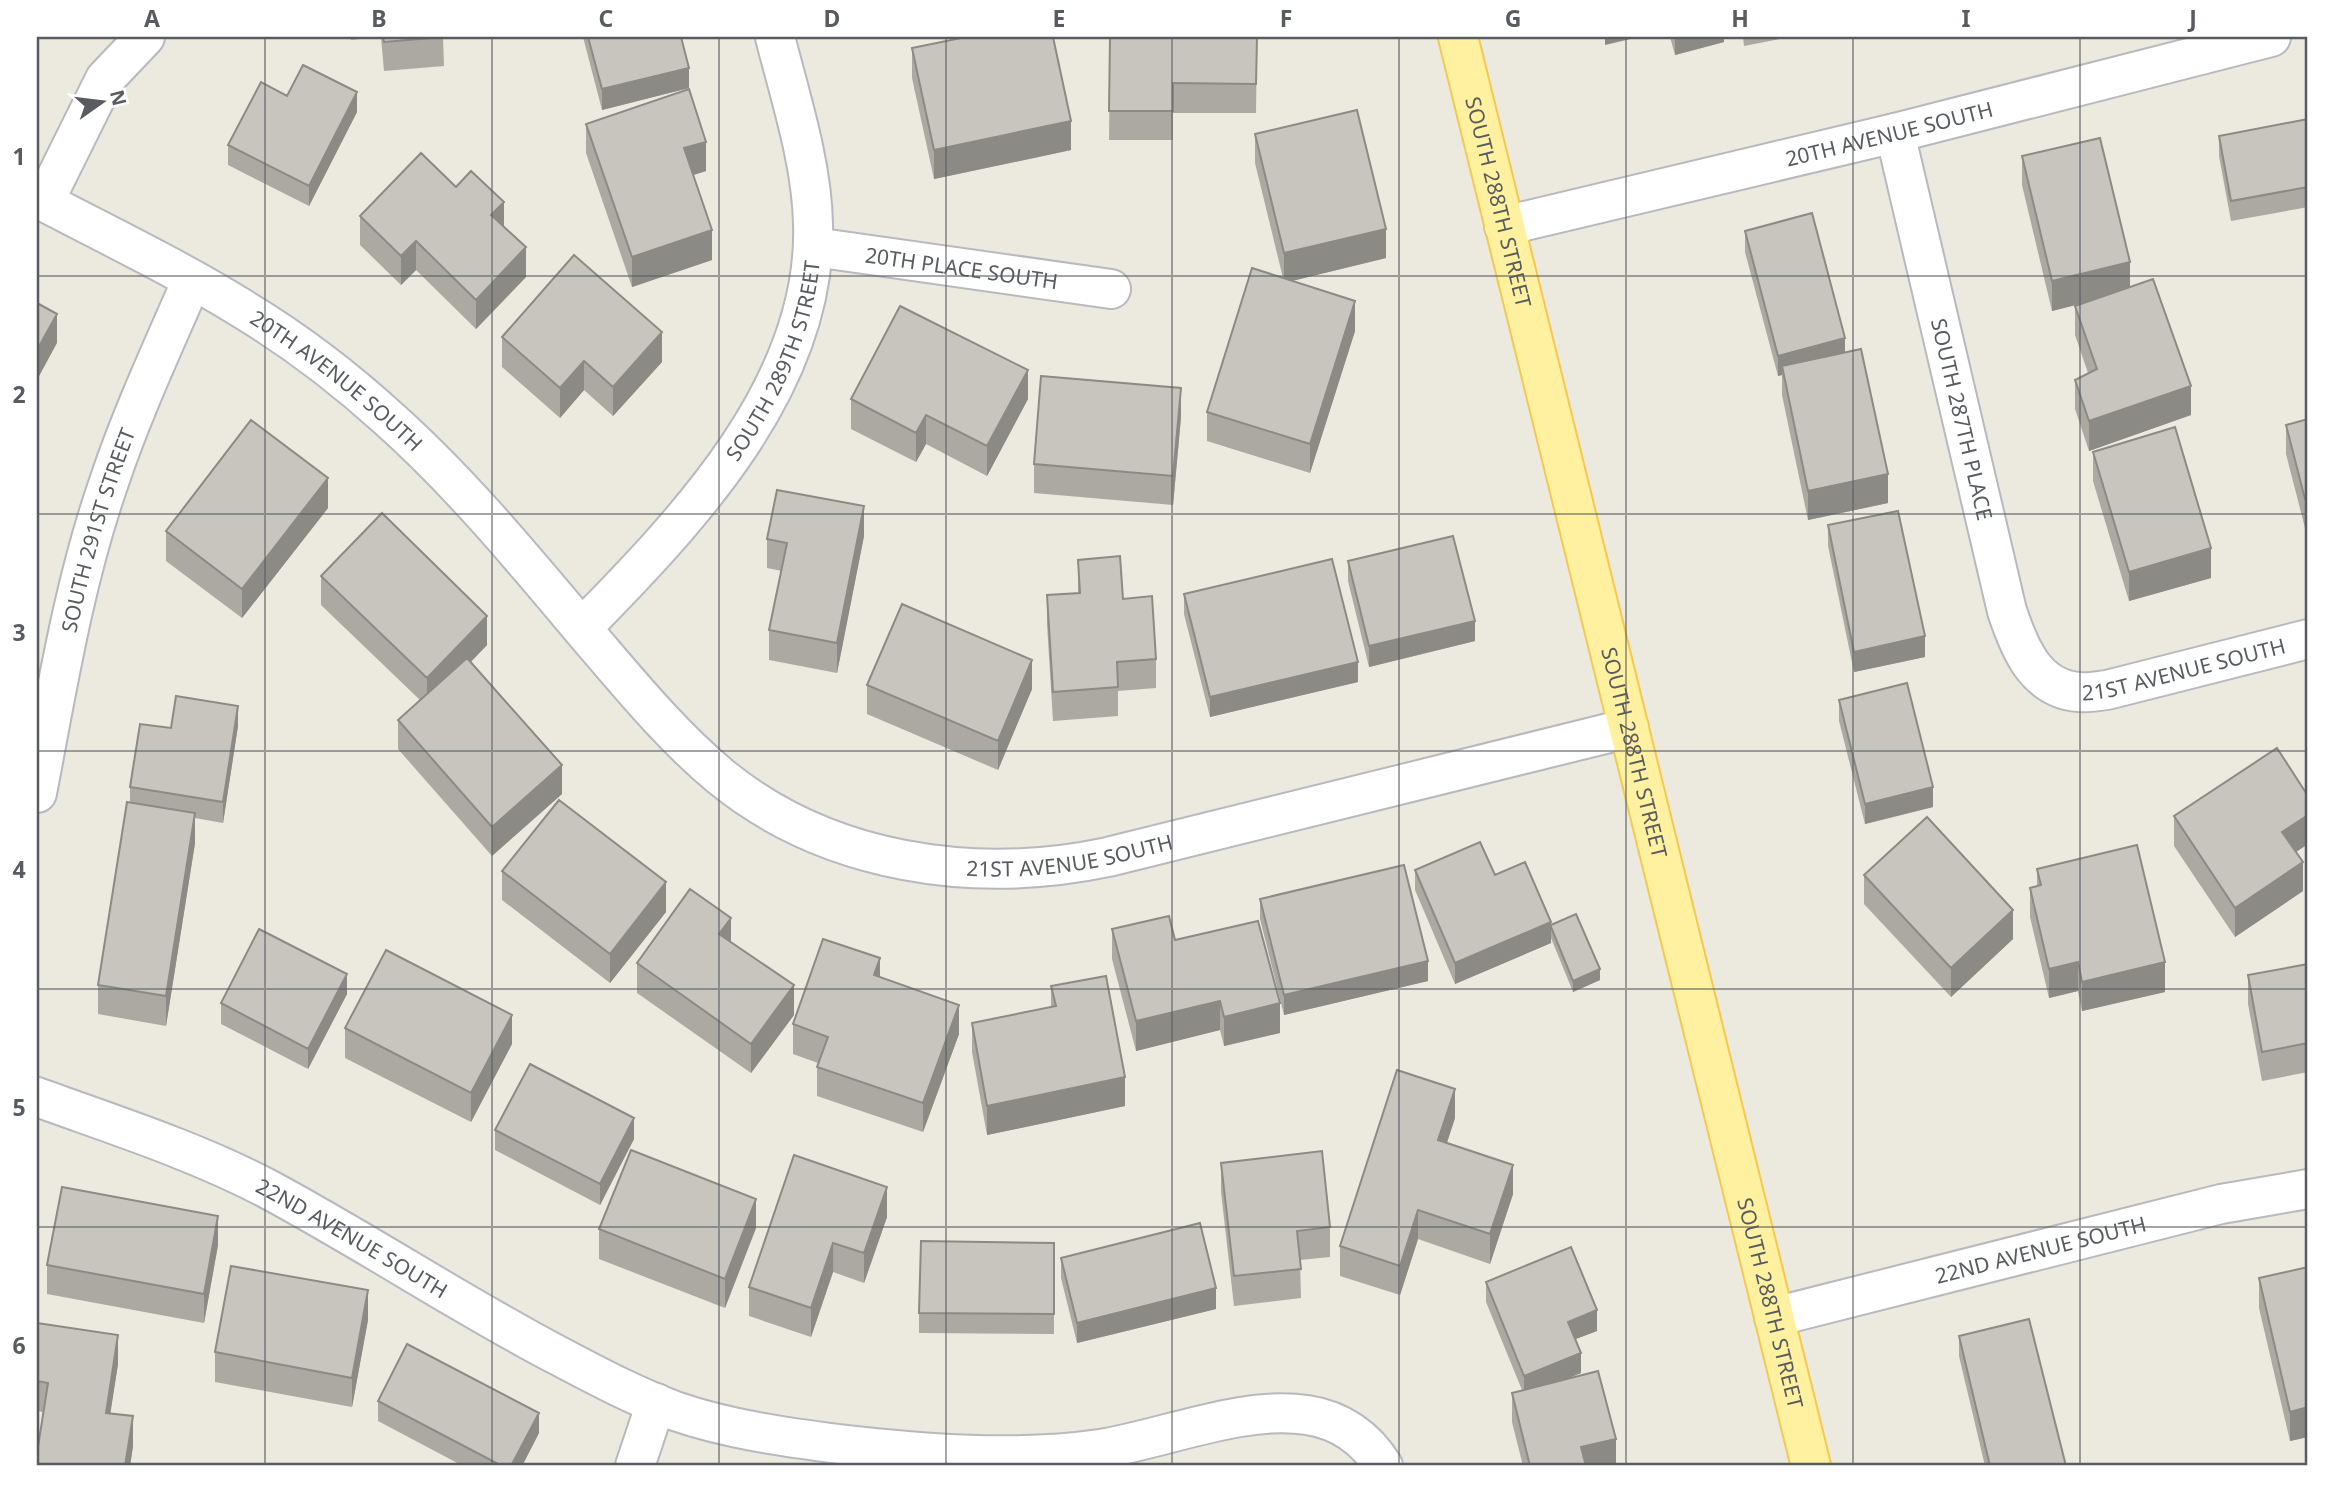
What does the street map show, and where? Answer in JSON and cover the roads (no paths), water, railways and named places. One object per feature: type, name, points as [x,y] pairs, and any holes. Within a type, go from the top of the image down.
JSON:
[{"type":"main road","name":"SOUTH 288TH STREET","points":[[1458,37],[1811,1466]]},
{"type":"street","points":[[40,200],[106,79],[145,37]]},
{"type":"street","name":"SOUTH 289TH STREET","points":[[582,628],[662,543],[743,440],[783,367],[800,323],[809,286],[814,247],[809,180],[775,37]]},
{"type":"street","name":"20TH AVENUE SOUTH","points":[[1504,226],[1895,133],[2271,37]]},
{"type":"street","name":"SOUTH 287TH PLACE","points":[[1895,133],[2007,611],[2027,661],[2044,678],[2060,688]]},
{"type":"street","name":"20TH AVENUE SOUTH","points":[[40,200],[244,309],[297,344],[351,386],[391,421],[469,498],[582,628]]},
{"type":"street","name":"20TH PLACE SOUTH","points":[[814,247],[1111,289]]},
{"type":"street","name":"SOUTH 291ST STREET","points":[[37,793],[61,667],[89,545],[130,424],[192,280]]},
{"type":"street","name":"21ST AVENUE SOUTH","points":[[582,628],[677,737],[747,796],[789,821],[843,844],[909,860],[965,868],[1038,869],[1098,859],[1629,727]]},
{"type":"street","name":"21ST AVENUE SOUTH","points":[[2060,688],[2079,692],[2107,690],[2308,639]]},
{"type":"street","name":"22ND AVENUE SOUTH","points":[[37,1097],[181,1149],[264,1187],[512,1331],[656,1403],[706,1420],[748,1429],[897,1451],[972,1455],[1075,1452],[1136,1442],[1239,1418],[1273,1414],[1305,1415],[1341,1425],[1362,1440],[1383,1466]]},
{"type":"street","name":"22ND AVENUE SOUTH","points":[[1774,1317],[2221,1204],[2308,1189]]},
{"type":"street","points":[[635,1466],[656,1403]]}]
